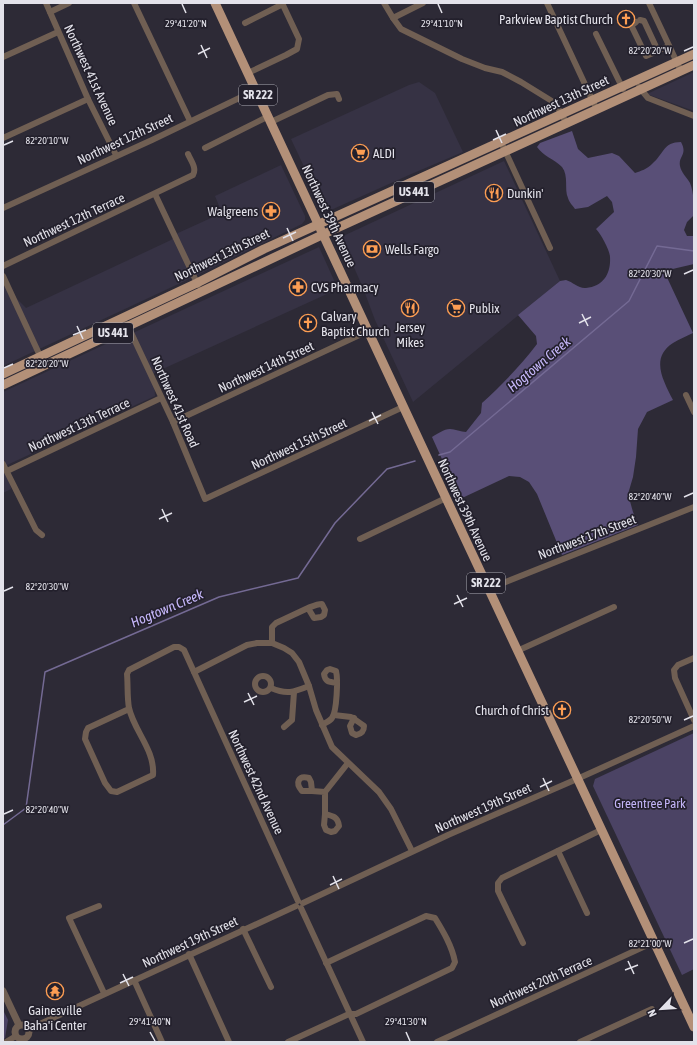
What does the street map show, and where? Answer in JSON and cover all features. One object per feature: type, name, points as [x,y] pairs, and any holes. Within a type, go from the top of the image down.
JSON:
[{"type":"main road","name":"Northwest 39th Avenue","points":[[215,3],[694,1027]]},
{"type":"main road","name":"Northwest 13th Street","points":[[3,374],[264,249],[694,54]]},
{"type":"main road","name":"Northwest 13th Street","points":[[3,385],[324,234],[694,65]]},
{"type":"street","name":"Northwest 41st Avenue","points":[[46,3],[88,99],[116,156]]},
{"type":"street","points":[[50,12],[69,3]]},
{"type":"street","points":[[134,3],[190,121]]},
{"type":"street","points":[[384,3],[393,18],[402,28],[439,49],[485,68],[502,72],[521,82],[555,103],[567,124]]},
{"type":"street","points":[[393,18],[423,3]]},
{"type":"street","points":[[547,3],[597,110]]},
{"type":"street","points":[[649,3],[681,71]]},
{"type":"street","points":[[245,23],[283,4],[299,39],[297,49],[286,56],[248,73]]},
{"type":"street","points":[[658,51],[644,21],[638,21],[632,25],[646,56],[658,51],[669,46]]},
{"type":"street","points":[[3,57],[58,32]]},
{"type":"street","points":[[596,34],[626,96]]},
{"type":"street","points":[[636,81],[640,90],[648,98],[694,116]]},
{"type":"street","name":"Northwest 12th Street","points":[[3,208],[256,90]]},
{"type":"street","points":[[205,148],[328,95],[337,94],[339,99]]},
{"type":"street","points":[[3,138],[88,99]]},
{"type":"street","points":[[501,142],[550,248]]},
{"type":"street","name":"Northwest 12th Terrace","points":[[3,266],[193,175],[195,169],[188,154]]},
{"type":"street","points":[[155,194],[201,292]]},
{"type":"street","points":[[3,276],[44,365]]},
{"type":"street","name":"Northwest 41st Road","points":[[123,317],[173,422],[204,497]]},
{"type":"street","name":"Northwest 14th Street","points":[[173,422],[368,331]]},
{"type":"street","points":[[686,395],[694,412]]},
{"type":"street","name":"Northwest 13th Terrace","points":[[7,471],[161,398]]},
{"type":"street","name":"Northwest 15th Street","points":[[204,497],[205,499],[217,494],[403,407]]},
{"type":"street","points":[[3,464],[36,530],[42,535]]},
{"type":"street","points":[[360,539],[446,498]]},
{"type":"street","name":"Northwest 17th Street","points":[[488,589],[694,507]]},
{"type":"street","points":[[517,651],[614,607]]},
{"type":"street","points":[[272,643],[272,627],[276,623],[308,608]]},
{"type":"street","points":[[194,672],[247,645],[257,642],[272,643],[292,653],[299,662],[309,686],[316,710],[332,747],[379,792],[390,809],[412,851]]},
{"type":"street","name":"Northwest 42nd Avenue","points":[[129,709],[127,674],[129,670],[174,647],[179,647],[184,650],[362,1042]]},
{"type":"street","points":[[694,658],[678,665],[674,670],[675,678],[694,720]]},
{"type":"street","points":[[322,725],[332,719],[334,715],[337,683]]},
{"type":"street","points":[[270,688],[279,692],[294,692],[309,686]]},
{"type":"street","points":[[284,728],[292,720],[294,692]]},
{"type":"street","points":[[129,709],[150,755],[154,766],[154,771],[153,775],[150,777],[117,792],[111,791],[105,784],[85,739],[86,732],[88,728],[129,709]]},
{"type":"street","points":[[334,715],[354,718]]},
{"type":"street","name":"Northwest 19th Street","points":[[28,1029],[412,851],[694,726]]},
{"type":"street","points":[[325,814],[325,792],[348,763]]},
{"type":"street","points":[[312,790],[325,792]]},
{"type":"street","points":[[523,943],[498,891],[498,884],[502,878],[601,830]]},
{"type":"street","points":[[558,851],[587,913]]},
{"type":"street","points":[[99,906],[69,918],[104,993]]},
{"type":"street","points":[[288,1042],[349,1014],[356,1014],[452,968],[455,962],[448,943],[435,918],[426,916],[326,963]]},
{"type":"street","points":[[243,929],[271,987]]},
{"type":"street","name":"Northwest 20th Terrace","points":[[437,1042],[654,942]]},
{"type":"street","points":[[189,954],[229,1042]]},
{"type":"street","points":[[134,980],[162,1042]]},
{"type":"street","points":[[3,991],[19,1025]]},
{"type":"street","points":[[580,1042],[652,1009]]},
{"type":"street","points":[[16,1036],[26,1040],[29,1034],[28,1029],[24,1025],[19,1025]]},
{"type":"street","points":[[16,1036],[15,1029],[19,1025]]},
{"type":"street","points":[[6,1042],[16,1036]]},
{"type":"shaded area","points":[[694,72],[694,111],[647,94]]},
{"type":"shaded area","points":[[419,82],[435,93],[463,152],[331,210],[328,211],[324,209],[291,139],[409,85]]},
{"type":"shaded area","points":[[572,131],[578,149],[588,158],[612,153],[619,156],[635,173],[650,166],[667,146],[681,142],[684,150],[680,160],[680,166],[690,183],[694,199],[694,215],[687,222],[684,230],[687,236],[694,236],[694,264],[664,271],[693,333],[673,343],[662,355],[660,362],[661,370],[673,400],[647,412],[638,429],[633,477],[628,494],[638,525],[562,555],[537,494],[529,482],[520,477],[509,476],[460,499],[432,437],[448,429],[466,432],[481,413],[482,403],[511,375],[537,344],[536,336],[518,315],[560,281],[566,280],[583,288],[592,287],[602,282],[608,273],[610,254],[596,229],[614,212],[612,202],[607,196],[588,207],[575,209],[569,201],[565,174],[562,167],[542,153],[537,147],[540,143]]},
{"type":"shaded area","points":[[504,161],[560,281],[413,402],[375,320],[341,237]]},
{"type":"shaded area","points":[[281,165],[305,216],[305,220],[302,224],[189,279],[3,366],[3,285],[26,308],[171,240],[178,233],[222,213],[215,196]]},
{"type":"shaded area","points":[[319,247],[338,289],[154,373],[155,396],[7,465],[11,489],[3,493],[3,392]]},
{"type":"green space","name":"Greentree Park","points":[[694,733],[694,969],[682,975],[593,786],[595,779]]},
{"type":"green space","points":[[3,1010],[8,1020],[5,1038],[3,1040]]},
{"type":"waterway","name":"Hogtown Creek","points":[[439,455],[450,452],[629,301],[657,246],[694,251]]},
{"type":"waterway","name":"Hogtown Creek","points":[[3,825],[26,808],[45,672],[219,597],[298,578],[335,523],[387,469],[415,461]]},
{"type":"place","name":"Parkview Baptist Church","points":[[626,19]]},
{"type":"place","name":"ALDI","points":[[360,153]]},
{"type":"place","name":"Dunkin'","points":[[494,193]]},
{"type":"place","name":"Walgreens","points":[[271,211]]},
{"type":"place","name":"Wells Fargo","points":[[372,249]]},
{"type":"place","name":"CVS Pharmacy","points":[[298,287]]},
{"type":"place","name":"Jersey Mikes","points":[[410,308]]},
{"type":"place","name":"Publix","points":[[456,308]]},
{"type":"place","name":"Calvary Baptist Church","points":[[308,323]]},
{"type":"place","name":"Church of Christ","points":[[562,710]]},
{"type":"place","name":"Gainesville Baha'i Center","points":[[55,991]]}]
